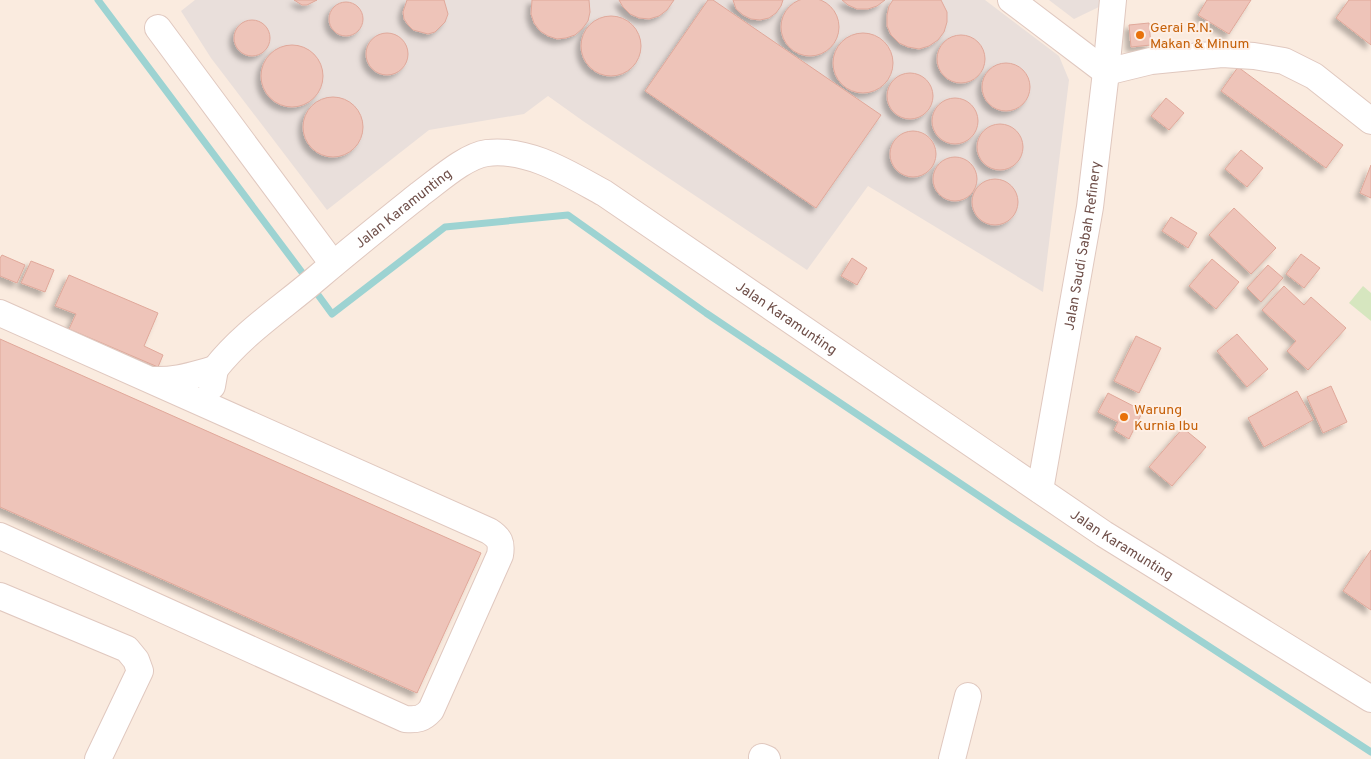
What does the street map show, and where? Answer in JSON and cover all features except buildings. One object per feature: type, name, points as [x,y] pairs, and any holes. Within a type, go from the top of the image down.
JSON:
[{"type":"street","points":[[1011,0],[1106,72],[1151,60],[1222,54],[1254,56],[1284,61],[1314,76],[1371,121]]},
{"type":"street","name":"Jalan Saudi Sabah Refinery","points":[[1040,490],[1090,207],[1113,0]]},
{"type":"street","points":[[158,28],[324,272]]},
{"type":"street","name":"Jalan Karamunting","points":[[215,369],[228,352],[324,272],[458,166],[485,153],[510,152],[538,161],[604,193],[1104,534],[1371,699]]},
{"type":"street","points":[[0,313],[489,531],[498,537],[502,546],[500,556],[431,710],[424,717],[415,720],[405,719],[0,536]]},
{"type":"street","points":[[149,380],[169,381],[187,378],[215,369],[212,384],[214,397],[231,416]]},
{"type":"street","points":[[0,596],[127,649],[136,660],[140,671],[98,759]]},
{"type":"street","points":[[952,759],[968,696]]},
{"type":"shaded area","points":[[195,0],[985,0],[1059,56],[1069,80],[1043,292],[868,186],[807,270],[548,96],[524,114],[429,130],[327,210],[211,58],[181,11]]},
{"type":"shaded area","points":[[1049,0],[1105,0],[1105,4],[1074,19]]},
{"type":"green space","points":[[1363,286],[1371,293],[1371,321],[1349,303]]},
{"type":"waterway","points":[[98,0],[307,279]]},
{"type":"waterway","points":[[313,288],[332,314],[445,227],[568,215],[706,313],[1012,518],[1371,752]]},
{"type":"place","name":"Gerai R.N. Makan & Minum","points":[[1140,35]]},
{"type":"place","name":"Warung Kurnia Ibu","points":[[1124,417]]}]
